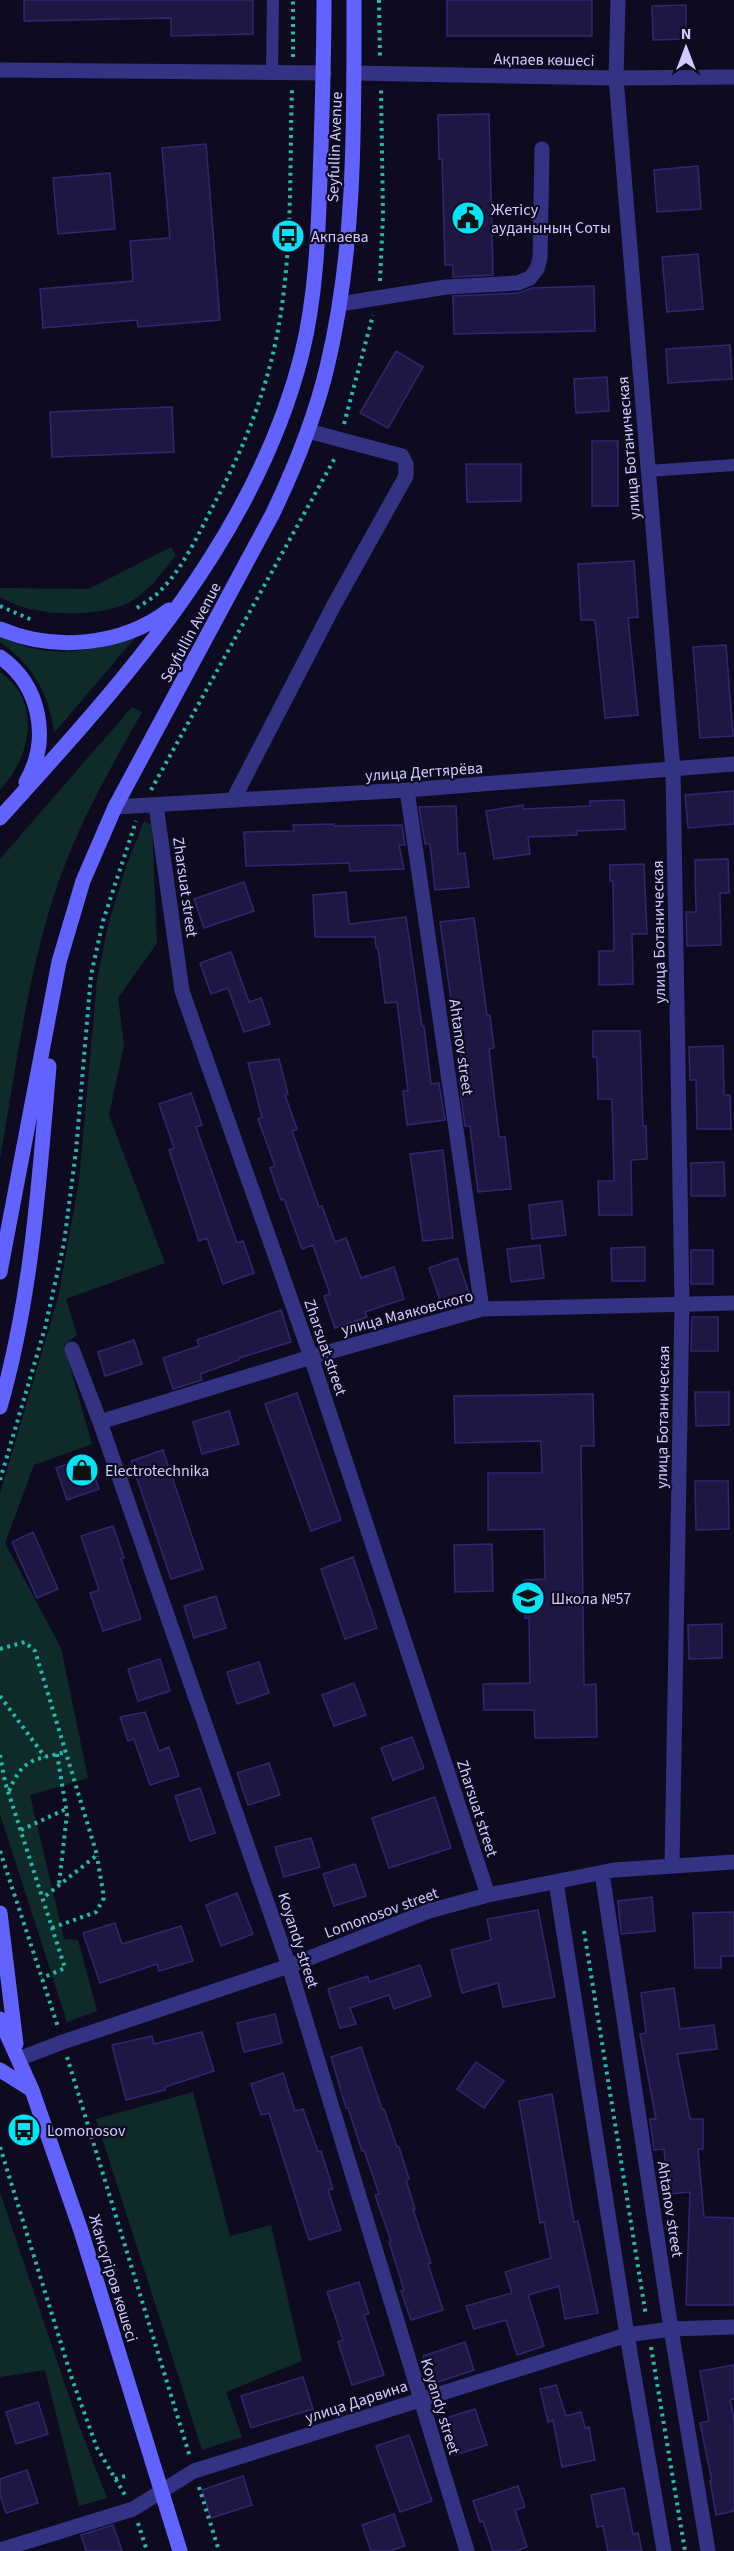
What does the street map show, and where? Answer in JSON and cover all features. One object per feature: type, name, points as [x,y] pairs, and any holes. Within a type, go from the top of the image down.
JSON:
[{"type":"main road","name":"Seyfullin Avenue","points":[[0,818],[74,736],[184,599],[228,529],[251,488],[271,444],[302,351],[318,241],[324,0]]},
{"type":"main road","name":"Seyfullin Avenue","points":[[0,1272],[64,939],[77,899],[116,807],[273,513],[308,431],[328,363],[340,304],[351,198],[354,0]]},
{"type":"main road","points":[[0,630],[33,641],[76,644],[132,630],[158,619],[184,599]]},
{"type":"main road","points":[[0,657],[11,664],[23,679],[39,715],[40,733],[35,763],[15,802]]},
{"type":"main road","points":[[0,1407],[17,1336],[31,1257],[55,988]]},
{"type":"main road","points":[[0,1913],[18,2059]]},
{"type":"main road","name":"Жансүгіров көшесі","points":[[0,2019],[32,2090],[81,2231],[180,2551]]},
{"type":"main road","points":[[0,2070],[32,2090]]},
{"type":"street","name":"улица Ботаническая","points":[[618,0],[616,78],[673,770],[682,1304],[672,1866]]},
{"type":"street","points":[[0,70],[324,72]]},
{"type":"street","name":"Ақпаев көшесі","points":[[354,73],[616,78],[734,77]]},
{"type":"street","points":[[340,304],[446,287],[518,283],[530,278],[537,269],[540,258],[542,149]]},
{"type":"street","points":[[233,800],[334,605],[406,476],[406,464],[402,456],[308,431]]},
{"type":"street","name":"улица Дегтярёва","points":[[116,807],[407,790],[734,764]]},
{"type":"street","name":"Ahtanov street","points":[[407,790],[482,1309]]},
{"type":"street","name":"Zharsuat street","points":[[149,805],[182,991],[311,1357],[488,1895]]},
{"type":"street","name":"улица Маяковского","points":[[100,1422],[311,1357],[482,1309],[734,1303]]},
{"type":"street","name":"Koyandy street","points":[[72,1349],[100,1422],[289,1966],[467,2551]]},
{"type":"street","name":"Lomonosov street","points":[[18,2059],[289,1966],[429,1911],[488,1895],[602,1872],[734,1862]]},
{"type":"street","name":"Ahtanov street","points":[[602,1872],[671,2329],[708,2551]]},
{"type":"street","points":[[556,1882],[627,2335],[664,2551]]},
{"type":"street","name":"улица Дарвина","points":[[0,2550],[133,2509],[194,2471],[627,2335],[671,2329],[734,2327]]},
{"type":"lane","points":[[272,72],[273,0]]},
{"type":"lane","points":[[648,471],[734,465]]},
{"type":"path","points":[[134,610],[160,592],[181,564],[207,517],[250,428],[270,368],[280,315],[286,259],[293,72],[293,0]]},
{"type":"path","points":[[0,1479],[45,1328],[64,1243],[76,1151],[91,975],[103,921],[149,805],[345,440],[344,422],[377,299],[382,269],[384,215],[380,0]]},
{"type":"path","points":[[0,606],[43,622]]},
{"type":"path","points":[[0,1648],[25,1642],[35,1651],[97,1855],[104,1898],[96,1912],[52,1928]]},
{"type":"path","points":[[0,1696],[45,1757]]},
{"type":"path","points":[[8,1791],[18,1770],[45,1757],[66,1752]]},
{"type":"path","points":[[57,1754],[66,1809],[58,1886]]},
{"type":"path","points":[[0,1755],[8,1791],[65,1968],[42,1978]]},
{"type":"path","points":[[21,1830],[66,1809]]},
{"type":"path","points":[[0,1851],[63,2042],[219,2551]]},
{"type":"path","points":[[43,1898],[97,1855]]},
{"type":"path","points":[[584,1931],[685,2551]]},
{"type":"path","points":[[0,2147],[72,2379],[97,2448],[133,2509],[147,2551]]},
{"type":"path","points":[[116,2479],[125,2475]]},
{"type":"green space","points":[[171,547],[176,555],[152,584],[135,599],[112,609],[84,613],[55,613],[26,608],[0,597],[0,588],[89,589]]},
{"type":"green space","points":[[0,636],[35,649],[68,652],[101,647],[136,637],[54,733],[44,693],[38,682],[21,660],[0,642]]},
{"type":"green space","points":[[0,672],[14,684],[22,698],[27,714],[28,730],[19,762],[11,777],[0,790]]},
{"type":"green space","points":[[132,707],[142,712],[78,833],[50,909],[24,1016],[0,1159],[0,859]]},
{"type":"green space","points":[[144,821],[152,825],[157,943],[118,998],[124,1045],[109,1115],[165,1263],[66,1299],[77,1335],[64,1345],[92,1444],[34,1465],[5,1543],[61,1648],[88,1778],[30,1795],[64,1939],[78,1940],[97,2011],[67,2022],[0,1814],[0,1493],[58,1298],[79,1181],[97,980],[108,925],[127,864]]},
{"type":"green space","points":[[193,2092],[230,2236],[271,2225],[302,2361],[226,2392],[242,2437],[202,2450],[96,2119]]},
{"type":"green space","points":[[0,2192],[77,2420],[107,2498],[79,2506],[45,2370],[0,2377]]},
{"type":"building","points":[[24,0],[253,0],[253,34],[171,36],[171,18],[24,21]]},
{"type":"building","points":[[447,0],[592,0],[592,36],[447,36]]},
{"type":"building","points":[[686,5],[686,39],[653,40],[652,6]]},
{"type":"building","points":[[489,114],[493,275],[453,277],[453,265],[445,265],[442,159],[439,159],[438,115]]},
{"type":"building","points":[[206,144],[220,320],[138,327],[137,320],[43,328],[40,289],[133,281],[130,241],[170,238],[162,148]]},
{"type":"building","points":[[698,166],[701,209],[657,212],[654,170]]},
{"type":"building","points":[[110,173],[115,229],[58,234],[53,178]]},
{"type":"building","points":[[698,254],[703,309],[667,312],[662,257]]},
{"type":"building","points":[[594,286],[595,331],[454,334],[453,296],[519,293],[532,288]]},
{"type":"building","points":[[730,345],[732,379],[668,383],[666,349]]},
{"type":"building","points":[[396,351],[423,367],[388,428],[360,413]]},
{"type":"building","points":[[607,377],[609,411],[576,413],[574,379]]},
{"type":"building","points":[[172,407],[174,452],[52,457],[50,412]]},
{"type":"building","points":[[592,441],[618,441],[618,506],[592,506]]},
{"type":"building","points":[[466,464],[521,464],[521,501],[467,502]]},
{"type":"building","points":[[634,561],[638,617],[628,618],[638,715],[605,718],[595,620],[581,620],[578,564]]},
{"type":"building","points":[[726,645],[733,736],[700,738],[693,647]]},
{"type":"building","points":[[734,791],[734,824],[688,828],[685,795]]},
{"type":"building","points":[[624,800],[625,829],[577,831],[577,835],[528,837],[530,854],[494,859],[486,811],[523,805],[523,809],[590,806],[590,801]]},
{"type":"building","points":[[456,806],[458,854],[465,853],[469,887],[435,890],[430,844],[425,844],[419,807]]},
{"type":"building","points":[[334,824],[334,826],[402,825],[405,845],[399,845],[404,869],[350,871],[349,863],[246,866],[244,832],[294,831],[293,825]]},
{"type":"building","points":[[728,859],[729,893],[720,893],[721,945],[687,946],[686,912],[696,912],[695,860]]},
{"type":"building","points":[[644,864],[647,934],[632,934],[633,984],[599,985],[599,951],[614,951],[613,881],[610,881],[610,865]]},
{"type":"building","points":[[244,882],[254,911],[204,928],[194,899]]},
{"type":"building","points":[[346,892],[349,924],[406,917],[431,1084],[439,1083],[445,1120],[407,1125],[403,1091],[408,1091],[397,1002],[385,1003],[375,937],[315,937],[313,895]]},
{"type":"building","points":[[474,918],[487,1015],[490,1015],[494,1048],[489,1049],[499,1137],[505,1137],[511,1189],[478,1192],[470,1126],[465,1126],[459,1080],[464,1080],[455,1006],[452,1006],[440,922]]},
{"type":"building","points":[[231,952],[249,1002],[261,998],[270,1024],[244,1032],[228,988],[211,994],[200,963]]},
{"type":"building","points":[[593,1031],[640,1031],[643,1126],[646,1126],[647,1159],[631,1160],[632,1215],[599,1215],[598,1181],[614,1181],[612,1099],[598,1099],[597,1057],[593,1057]]},
{"type":"building","points":[[723,1046],[724,1095],[730,1095],[731,1129],[697,1129],[696,1080],[690,1080],[689,1047]]},
{"type":"building","points":[[279,1059],[288,1094],[285,1095],[297,1129],[292,1131],[319,1207],[322,1206],[335,1242],[346,1238],[361,1278],[394,1267],[404,1299],[365,1312],[367,1317],[335,1328],[324,1296],[330,1294],[313,1245],[302,1249],[270,1168],[275,1166],[258,1119],[262,1117],[248,1063]]},
{"type":"building","points":[[191,1093],[202,1125],[196,1127],[237,1243],[243,1241],[254,1273],[223,1284],[207,1238],[199,1241],[169,1150],[174,1148],[159,1104]]},
{"type":"building","points":[[443,1150],[453,1238],[423,1241],[410,1154]]},
{"type":"building","points":[[724,1162],[725,1196],[691,1196],[691,1163]]},
{"type":"building","points":[[562,1201],[566,1235],[532,1239],[529,1205]]},
{"type":"building","points":[[540,1245],[544,1278],[511,1282],[507,1249]]},
{"type":"building","points":[[645,1247],[645,1281],[612,1281],[611,1248]]},
{"type":"building","points":[[691,1250],[713,1250],[713,1284],[691,1284]]},
{"type":"building","points":[[457,1258],[471,1299],[443,1309],[429,1268]]},
{"type":"building","points":[[281,1310],[291,1342],[239,1358],[239,1360],[200,1374],[202,1380],[173,1389],[163,1358],[199,1346],[197,1340]]},
{"type":"building","points":[[692,1317],[718,1317],[718,1351],[691,1351]]},
{"type":"building","points":[[134,1340],[142,1364],[105,1376],[98,1352]]},
{"type":"building","points":[[695,1392],[729,1392],[729,1425],[696,1426]]},
{"type":"building","points":[[297,1393],[341,1520],[311,1531],[265,1404]]},
{"type":"building","name":"Школа №57","points":[[593,1394],[594,1446],[581,1446],[584,1685],[596,1684],[597,1737],[535,1738],[534,1710],[484,1710],[483,1684],[530,1683],[529,1618],[525,1618],[524,1580],[545,1579],[544,1529],[488,1530],[488,1473],[542,1473],[541,1441],[455,1443],[454,1396]]},
{"type":"building","points":[[229,1411],[239,1444],[202,1454],[193,1422]]},
{"type":"building","points":[[163,1450],[203,1569],[171,1579],[131,1461]]},
{"type":"building","points":[[88,1457],[99,1489],[67,1500],[56,1468]]},
{"type":"building","points":[[695,1481],[728,1481],[729,1529],[696,1530]]},
{"type":"building","points":[[113,1526],[124,1558],[121,1559],[141,1619],[103,1631],[90,1593],[99,1590],[81,1536]]},
{"type":"building","points":[[33,1532],[58,1589],[37,1598],[12,1542]]},
{"type":"building","points":[[492,1544],[493,1591],[455,1592],[454,1545]]},
{"type":"building","points":[[353,1557],[377,1628],[345,1639],[321,1569]]},
{"type":"building","points":[[216,1596],[226,1628],[194,1638],[184,1606]]},
{"type":"building","points":[[722,1624],[722,1658],[689,1659],[688,1625]]},
{"type":"building","points":[[160,1659],[170,1691],[138,1701],[128,1669]]},
{"type":"building","points":[[259,1662],[269,1693],[237,1704],[227,1672]]},
{"type":"building","points":[[354,1683],[366,1715],[334,1726],[322,1695]]},
{"type":"building","points":[[145,1712],[159,1751],[169,1747],[179,1776],[150,1785],[134,1739],[128,1741],[120,1717]]},
{"type":"building","points":[[412,1737],[424,1768],[393,1780],[381,1748]]},
{"type":"building","points":[[269,1763],[280,1795],[248,1805],[237,1773]]},
{"type":"building","points":[[200,1788],[215,1833],[190,1841],[175,1796]]},
{"type":"building","points":[[435,1797],[451,1848],[389,1868],[372,1818]]},
{"type":"building","points":[[311,1838],[320,1867],[284,1877],[275,1847]]},
{"type":"building","points":[[355,1864],[366,1896],[334,1906],[323,1874]]},
{"type":"building","points":[[237,1893],[253,1934],[221,1946],[206,1905]]},
{"type":"building","points":[[652,1897],[655,1931],[621,1934],[618,1901]]},
{"type":"building","points":[[538,1910],[555,1997],[503,2007],[498,1983],[462,1993],[451,1950],[491,1940],[487,1919]]},
{"type":"building","points":[[734,1912],[734,1956],[721,1956],[721,1968],[695,1968],[693,1913]]},
{"type":"building","points":[[115,1923],[122,1944],[181,1926],[193,1961],[159,1971],[157,1964],[100,1983],[83,1933]]},
{"type":"building","points":[[420,1965],[431,1996],[394,2009],[389,1995],[350,2008],[356,2024],[340,2028],[328,1989],[368,1976],[369,1982]]},
{"type":"building","points":[[674,1988],[680,2029],[714,2025],[717,2049],[677,2054],[690,2119],[703,2119],[703,2149],[698,2149],[704,2217],[734,2218],[734,2305],[686,2305],[690,2192],[668,2194],[664,2149],[654,2150],[650,2119],[656,2119],[640,2034],[646,2033],[641,1993]]},
{"type":"building","points":[[275,2014],[282,2043],[244,2052],[237,2023]]},
{"type":"building","points":[[202,2032],[214,2071],[165,2087],[165,2090],[126,2100],[112,2045],[152,2036],[154,2044]]},
{"type":"building","points":[[361,2047],[409,2179],[406,2180],[415,2209],[413,2209],[431,2263],[428,2264],[443,2310],[411,2320],[401,2291],[404,2290],[389,2242],[391,2241],[375,2195],[379,2194],[348,2108],[346,2108],[331,2057]]},
{"type":"building","points":[[476,2062],[504,2081],[484,2108],[457,2089]]},
{"type":"building","points":[[283,2073],[295,2111],[303,2109],[318,2152],[321,2151],[333,2189],[328,2190],[341,2230],[309,2240],[269,2113],[261,2115],[251,2084]]},
{"type":"building","points":[[552,2094],[574,2222],[578,2221],[598,2313],[565,2319],[559,2286],[528,2295],[544,2346],[517,2355],[506,2320],[474,2329],[466,2306],[512,2293],[505,2272],[551,2258],[544,2222],[540,2223],[519,2101]]},
{"type":"building","points":[[359,2282],[369,2314],[364,2315],[384,2375],[352,2385],[338,2342],[343,2340],[327,2292]]},
{"type":"building","points":[[465,2342],[474,2370],[432,2384],[423,2356]]},
{"type":"building","points":[[734,2365],[734,2399],[730,2400],[734,2419],[734,2511],[716,2515],[710,2481],[712,2481],[700,2423],[709,2421],[700,2371]]},
{"type":"building","points":[[303,2377],[313,2409],[251,2428],[241,2396]]},
{"type":"building","points":[[556,2385],[566,2416],[581,2412],[585,2428],[589,2427],[595,2460],[562,2467],[553,2420],[548,2422],[540,2389]]},
{"type":"building","points":[[38,2402],[48,2434],[16,2444],[6,2412]]},
{"type":"building","points":[[475,2409],[487,2445],[455,2455],[443,2419]]},
{"type":"building","points":[[409,2435],[432,2501],[400,2512],[376,2446]]},
{"type":"building","points":[[27,2470],[38,2503],[6,2513],[0,2495],[0,2479]]},
{"type":"building","points":[[243,2476],[252,2505],[211,2518],[202,2490]]},
{"type":"building","points":[[518,2486],[525,2507],[515,2510],[527,2547],[516,2551],[493,2551],[483,2521],[480,2522],[473,2501]]},
{"type":"building","points":[[624,2488],[633,2534],[638,2533],[642,2551],[608,2551],[603,2526],[597,2527],[591,2495]]},
{"type":"building","points":[[394,2514],[405,2546],[390,2551],[371,2551],[362,2525]]},
{"type":"building","points":[[113,2525],[122,2551],[86,2551],[81,2535]]},
{"type":"place","name":"Жетісу ауданының Соты","points":[[468,218]]},
{"type":"place","name":"Акпаева","points":[[288,236]]},
{"type":"place","name":"Electrotechnika","points":[[82,1470]]},
{"type":"place","name":"Школа №57","points":[[528,1598]]},
{"type":"place","name":"Lomonosov","points":[[24,2130]]}]
